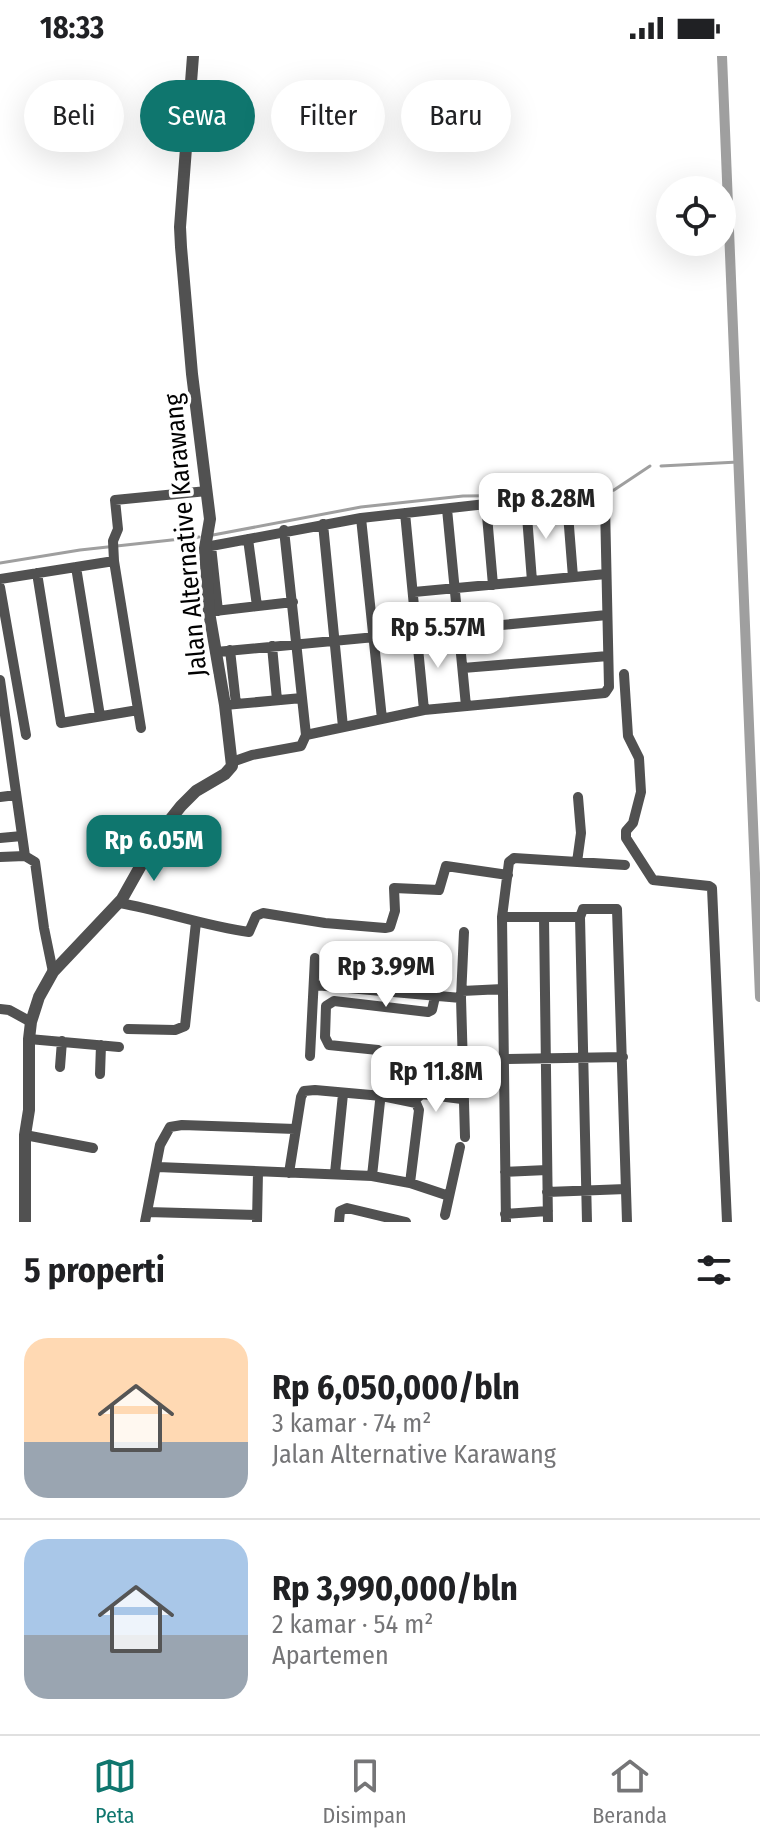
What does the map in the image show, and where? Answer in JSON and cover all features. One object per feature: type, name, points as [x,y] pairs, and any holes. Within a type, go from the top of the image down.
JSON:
[{"type":"street","name":"Jalan Alternative Karawang","points":[[193,56],[180,227],[192,374],[210,524],[205,570],[213,611],[216,652],[230,705],[232,762]]},
{"type":"street","points":[[141,728],[113,550],[118,529],[115,500],[207,491]]},
{"type":"street","points":[[293,602],[213,611],[211,546],[361,518],[486,504],[593,500],[604,503],[609,687],[601,695],[424,710],[306,735]]},
{"type":"street","points":[[567,501],[573,577]]},
{"type":"street","points":[[526,503],[532,581]]},
{"type":"street","points":[[486,504],[493,585]]},
{"type":"street","points":[[447,509],[466,706]]},
{"type":"street","points":[[405,513],[424,710]]},
{"type":"street","points":[[361,518],[382,719]]},
{"type":"street","points":[[323,524],[343,727]]},
{"type":"street","points":[[25,1222],[29,1039],[39,997],[53,972],[120,903],[158,835],[201,787],[229,771],[232,762],[301,746],[306,735],[284,530]]},
{"type":"street","points":[[248,539],[257,606]]},
{"type":"street","points":[[0,579],[76,567],[113,550]]},
{"type":"street","points":[[76,567],[100,716]]},
{"type":"street","points":[[37,573],[61,723],[138,710]]},
{"type":"street","points":[[414,592],[606,574]]},
{"type":"street","points":[[0,587],[26,735]]},
{"type":"street","points":[[216,652],[607,615]]},
{"type":"street","points":[[272,646],[277,700]]},
{"type":"street","points":[[230,650],[230,705],[302,698]]},
{"type":"street","points":[[463,668],[608,656]]},
{"type":"street","points":[[624,674],[628,736],[639,758],[641,792],[626,838],[653,880],[712,888],[727,1222]]},
{"type":"street","points":[[0,680],[6,755],[16,795],[25,856]]},
{"type":"street","points":[[0,797],[16,795]]},
{"type":"street","points":[[577,862],[581,833],[578,797]]},
{"type":"street","points":[[0,838],[22,836]]},
{"type":"street","points":[[0,857],[25,856],[35,862],[53,972]]},
{"type":"street","points":[[544,917],[548,1216],[506,1218],[502,917],[509,862],[514,858],[625,865]]},
{"type":"street","points":[[120,903],[249,932],[256,916],[263,913],[385,928],[390,927],[394,918],[394,888],[439,890],[446,866],[508,875]]},
{"type":"street","points":[[587,1222],[582,909],[617,909],[627,1222]]},
{"type":"street","points":[[502,917],[580,917]]},
{"type":"street","points":[[128,1029],[178,1030],[185,1026],[196,922]]},
{"type":"street","points":[[445,1215],[462,1142],[464,932]]},
{"type":"street","points":[[310,1056],[315,958]]},
{"type":"street","points":[[314,985],[435,997],[503,989]]},
{"type":"street","points":[[426,1057],[329,1045],[325,1037],[328,1003],[334,1001],[428,1012],[432,1010],[435,997]]},
{"type":"street","points":[[0,1009],[9,1010],[31,1022]]},
{"type":"street","points":[[29,1039],[119,1047]]},
{"type":"street","points":[[60,1067],[62,1041]]},
{"type":"street","points":[[100,1074],[101,1045]]},
{"type":"street","points":[[372,1176],[384,1052]]},
{"type":"street","points":[[442,1057],[462,1059]]},
{"type":"street","points":[[504,1059],[623,1057]]},
{"type":"street","points":[[289,1173],[303,1092],[315,1090],[413,1101],[422,1094],[462,1099]]},
{"type":"street","points":[[335,1173],[343,1094]]},
{"type":"street","points":[[410,1183],[419,1110],[413,1101]]},
{"type":"street","points":[[258,1172],[257,1218],[146,1217],[163,1137],[173,1126],[295,1129]]},
{"type":"street","points":[[25,1135],[93,1148]]},
{"type":"street","points":[[158,1167],[372,1176],[410,1183],[449,1196]]},
{"type":"street","points":[[505,1172],[547,1170]]},
{"type":"street","points":[[547,1192],[626,1189]]},
{"type":"street","points":[[339,1222],[341,1210],[347,1208],[406,1222]]},
{"type":"waterway","points":[[722,56],[760,997]]},
{"type":"waterway","points":[[661,466],[738,462]]},
{"type":"waterway","points":[[593,495],[614,490],[650,466]]},
{"type":"waterway","points":[[213,535],[361,507],[463,496],[586,495]]},
{"type":"waterway","points":[[0,563],[80,550],[199,537]]}]
